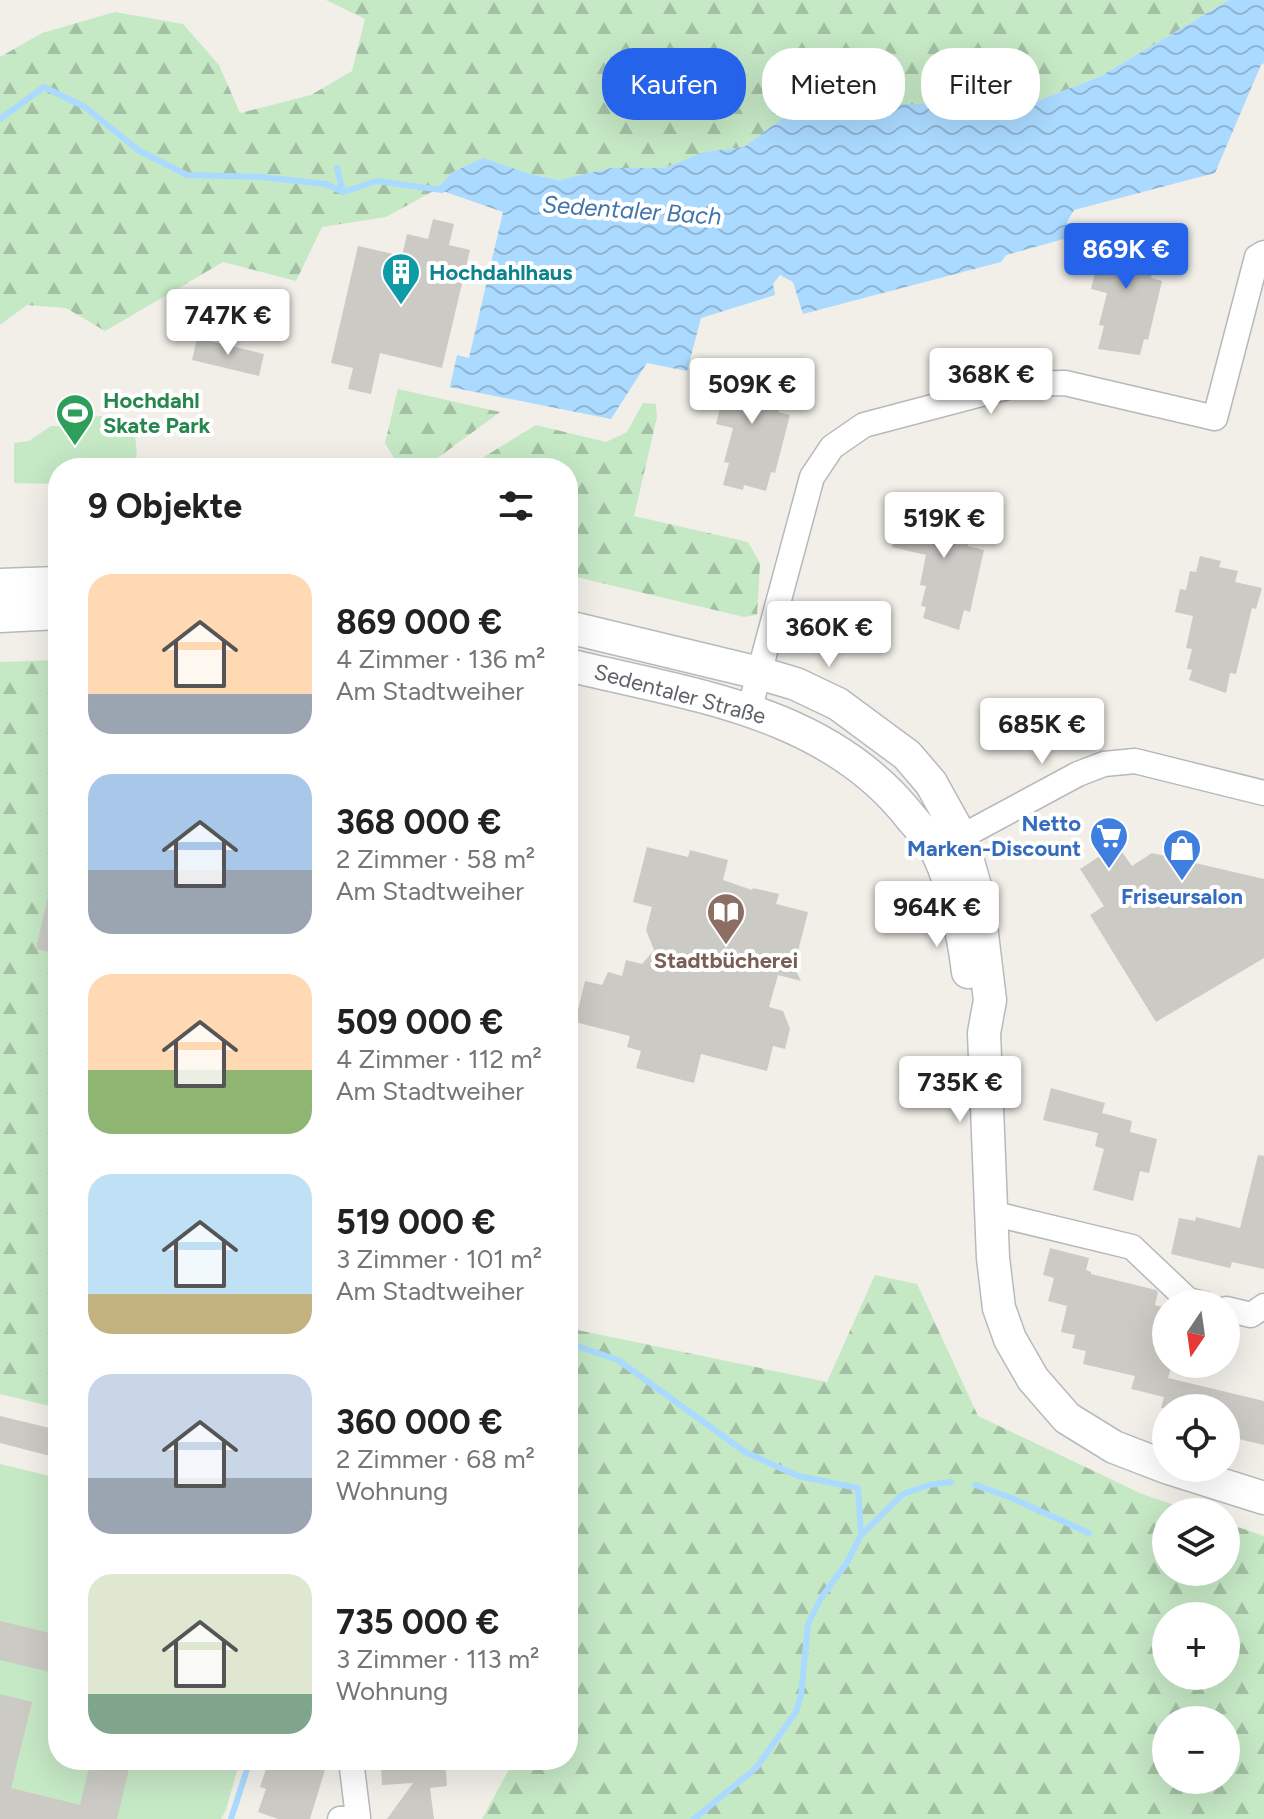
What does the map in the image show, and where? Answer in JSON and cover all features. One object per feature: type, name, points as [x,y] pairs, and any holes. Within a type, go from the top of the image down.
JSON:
[{"type":"street","points":[[749,711],[812,477],[832,447],[864,425],[1019,384],[1065,383],[1215,418],[1257,257],[1264,253]]},
{"type":"street","points":[[0,585],[48,583]]},
{"type":"street","points":[[0,616],[48,614]]},
{"type":"street","name":"Sedentaler Straße","points":[[578,629],[796,684],[838,704],[888,740],[907,755],[931,783],[948,843],[981,910],[990,1000],[984,1033],[991,1213],[999,1308],[1010,1339],[1033,1379],[1067,1418],[1114,1447],[1152,1461]]},
{"type":"street","name":"Sedentaler Straße","points":[[578,667],[718,701],[783,722],[825,742],[865,770],[948,843]]},
{"type":"street","points":[[948,843],[1078,774],[1104,764],[1135,761],[1264,793]]},
{"type":"street","points":[[991,1213],[1132,1247],[1177,1290]]},
{"type":"street","points":[[1240,1312],[1251,1315],[1264,1306]]},
{"type":"street","name":"Sedentaler Straße","points":[[1214,1482],[1264,1498]]},
{"type":"street","points":[[351,1770],[352,1818]]},
{"type":"green space","points":[[326,0],[1229,0],[1101,76],[1040,100],[1040,48],[921,48],[921,104],[905,104],[905,48],[762,48],[762,120],[780,120],[744,147],[704,152],[664,168],[611,168],[560,180],[530,174],[451,173],[437,189],[386,217],[322,227],[296,281],[223,262],[105,331],[66,308],[27,305],[0,325],[0,57],[42,33],[115,12],[183,24],[219,65],[240,113],[311,95],[352,71],[365,19]]},
{"type":"green space","points":[[398,389],[500,412],[438,458],[394,458],[385,443]]},
{"type":"green space","points":[[643,403],[656,404],[657,417],[634,516],[748,542],[760,563],[757,615],[744,617],[578,577],[578,458],[482,458],[536,425],[606,442],[627,432]]},
{"type":"green space","name":"Hochdahl Skate Park","points":[[98,416],[120,419],[132,429],[136,458],[48,458],[48,484],[14,483],[14,443],[29,441],[51,426],[67,426]]},
{"type":"green space","points":[[48,660],[48,1406],[0,1394],[0,662]]},
{"type":"green space","points":[[875,1275],[917,1284],[978,1416],[1154,1498],[1152,1586],[1240,1586],[1240,1528],[1264,1536],[1264,1819],[482,1819],[509,1770],[578,1770],[578,1330],[827,1382]]},
{"type":"green space","points":[[0,1464],[48,1476],[48,1770],[237,1770],[221,1819],[0,1819]]},
{"type":"water","points":[[1229,0],[1264,0],[1264,63],[1215,173],[1074,210],[1067,222],[1071,237],[1006,255],[1001,262],[803,314],[793,282],[780,275],[773,284],[775,295],[701,318],[687,371],[647,363],[611,419],[450,387],[457,355],[469,358],[503,212],[437,189],[451,173],[483,158],[559,180],[611,168],[664,168],[704,152],[744,147],[780,120],[905,120],[905,104],[921,104],[921,120],[1040,120],[1040,100],[1101,76]]},
{"type":"building","name":"Hochdahlhaus","points":[[433,219],[454,224],[449,245],[470,250],[442,368],[380,353],[371,394],[348,389],[353,368],[331,363],[358,246],[402,256],[407,234],[428,239]]},
{"type":"building","points":[[1112,227],[1142,235],[1141,239],[1154,243],[1152,254],[1156,255],[1151,278],[1162,281],[1148,340],[1144,339],[1140,355],[1098,349],[1104,326],[1099,325],[1107,293],[1091,289],[1103,241],[1108,242]]},
{"type":"building","points":[[197,338],[264,354],[259,376],[192,360]]},
{"type":"building","points":[[736,362],[768,369],[767,374],[780,377],[777,388],[783,389],[778,412],[790,415],[775,473],[771,472],[766,491],[744,485],[743,490],[723,485],[729,463],[724,462],[733,428],[716,424],[728,376],[732,378]]},
{"type":"building","points":[[933,494],[954,499],[953,504],[971,508],[969,519],[974,520],[968,546],[984,550],[970,612],[964,610],[959,630],[923,618],[926,607],[921,606],[926,586],[920,585],[926,555],[892,547],[898,523],[919,528],[924,508],[930,509]]},
{"type":"building","points":[[1200,556],[1221,561],[1219,567],[1238,571],[1235,582],[1262,588],[1256,609],[1252,608],[1236,674],[1230,673],[1226,693],[1189,680],[1192,670],[1187,669],[1192,649],[1186,648],[1193,616],[1175,612],[1180,589],[1186,590],[1190,571],[1196,572]]},
{"type":"building","points":[[1117,845],[1132,866],[1152,853],[1264,879],[1264,958],[1156,1022],[1090,915],[1104,906],[1080,869]]},
{"type":"building","points":[[647,847],[688,857],[690,850],[728,860],[723,880],[752,890],[779,894],[776,904],[808,912],[794,967],[801,981],[778,975],[769,1007],[783,1011],[790,1029],[785,1049],[773,1046],[767,1071],[701,1054],[694,1083],[636,1068],[641,1051],[627,1047],[630,1036],[578,1023],[585,981],[602,985],[608,972],[622,976],[626,960],[642,964],[654,950],[646,930],[652,907],[633,902]]},
{"type":"building","points":[[48,896],[48,952],[36,949]]},
{"type":"building","points":[[1051,1088],[1105,1103],[1102,1113],[1132,1121],[1130,1132],[1157,1139],[1149,1173],[1140,1171],[1133,1201],[1093,1190],[1104,1149],[1095,1146],[1098,1133],[1043,1120]]},
{"type":"building","points":[[1258,1155],[1264,1156],[1264,1269],[1232,1262],[1230,1268],[1171,1254],[1179,1218],[1195,1221],[1196,1217],[1240,1228]]},
{"type":"building","points":[[1050,1248],[1089,1258],[1086,1270],[1091,1274],[1156,1290],[1152,1290],[1152,1378],[1168,1378],[1235,1394],[1152,1394],[1131,1389],[1135,1376],[1083,1364],[1086,1351],[1072,1348],[1075,1335],[1061,1332],[1067,1306],[1048,1301],[1054,1278],[1043,1275]]},
{"type":"building","points":[[1240,1395],[1264,1401],[1264,1445],[1240,1439]]},
{"type":"building","points":[[0,1416],[48,1428],[48,1455],[0,1443]]},
{"type":"building","points":[[0,1621],[48,1633],[48,1672],[0,1660]]},
{"type":"building","points":[[0,1694],[32,1702],[11,1788],[80,1805],[89,1770],[129,1770],[117,1819],[0,1819]]},
{"type":"building","points":[[266,1770],[325,1770],[310,1819],[278,1819],[258,1812],[266,1789],[260,1787]]},
{"type":"building","points":[[381,1770],[446,1770],[447,1786],[430,1788],[434,1819],[387,1819],[413,1783],[382,1785]]},
{"type":"waterway","name":"Sedentaler Bach","points":[[0,119],[44,87],[85,107],[138,150],[187,175],[261,177],[326,184],[343,192],[377,181],[442,190]]},
{"type":"waterway","points":[[337,168],[343,192]]},
{"type":"waterway","points":[[578,1346],[618,1360],[745,1452],[798,1476],[858,1488],[861,1535]]},
{"type":"waterway","points":[[694,1819],[756,1768],[796,1712],[801,1695],[808,1624],[861,1535],[903,1494],[929,1485],[951,1482]]},
{"type":"waterway","points":[[975,1485],[1089,1533]]},
{"type":"waterway","points":[[231,1819],[247,1770]]},
{"type":"place","name":"Hochdahlhaus","points":[[401,306]]},
{"type":"place","name":"Hochdahl Skate Park","points":[[75,447]]},
{"type":"place","name":"Netto Marken-Discount","points":[[1109,870]]},
{"type":"place","name":"Friseursalon","points":[[1182,882]]},
{"type":"place","name":"Stadtbücherei","points":[[726,946]]}]
